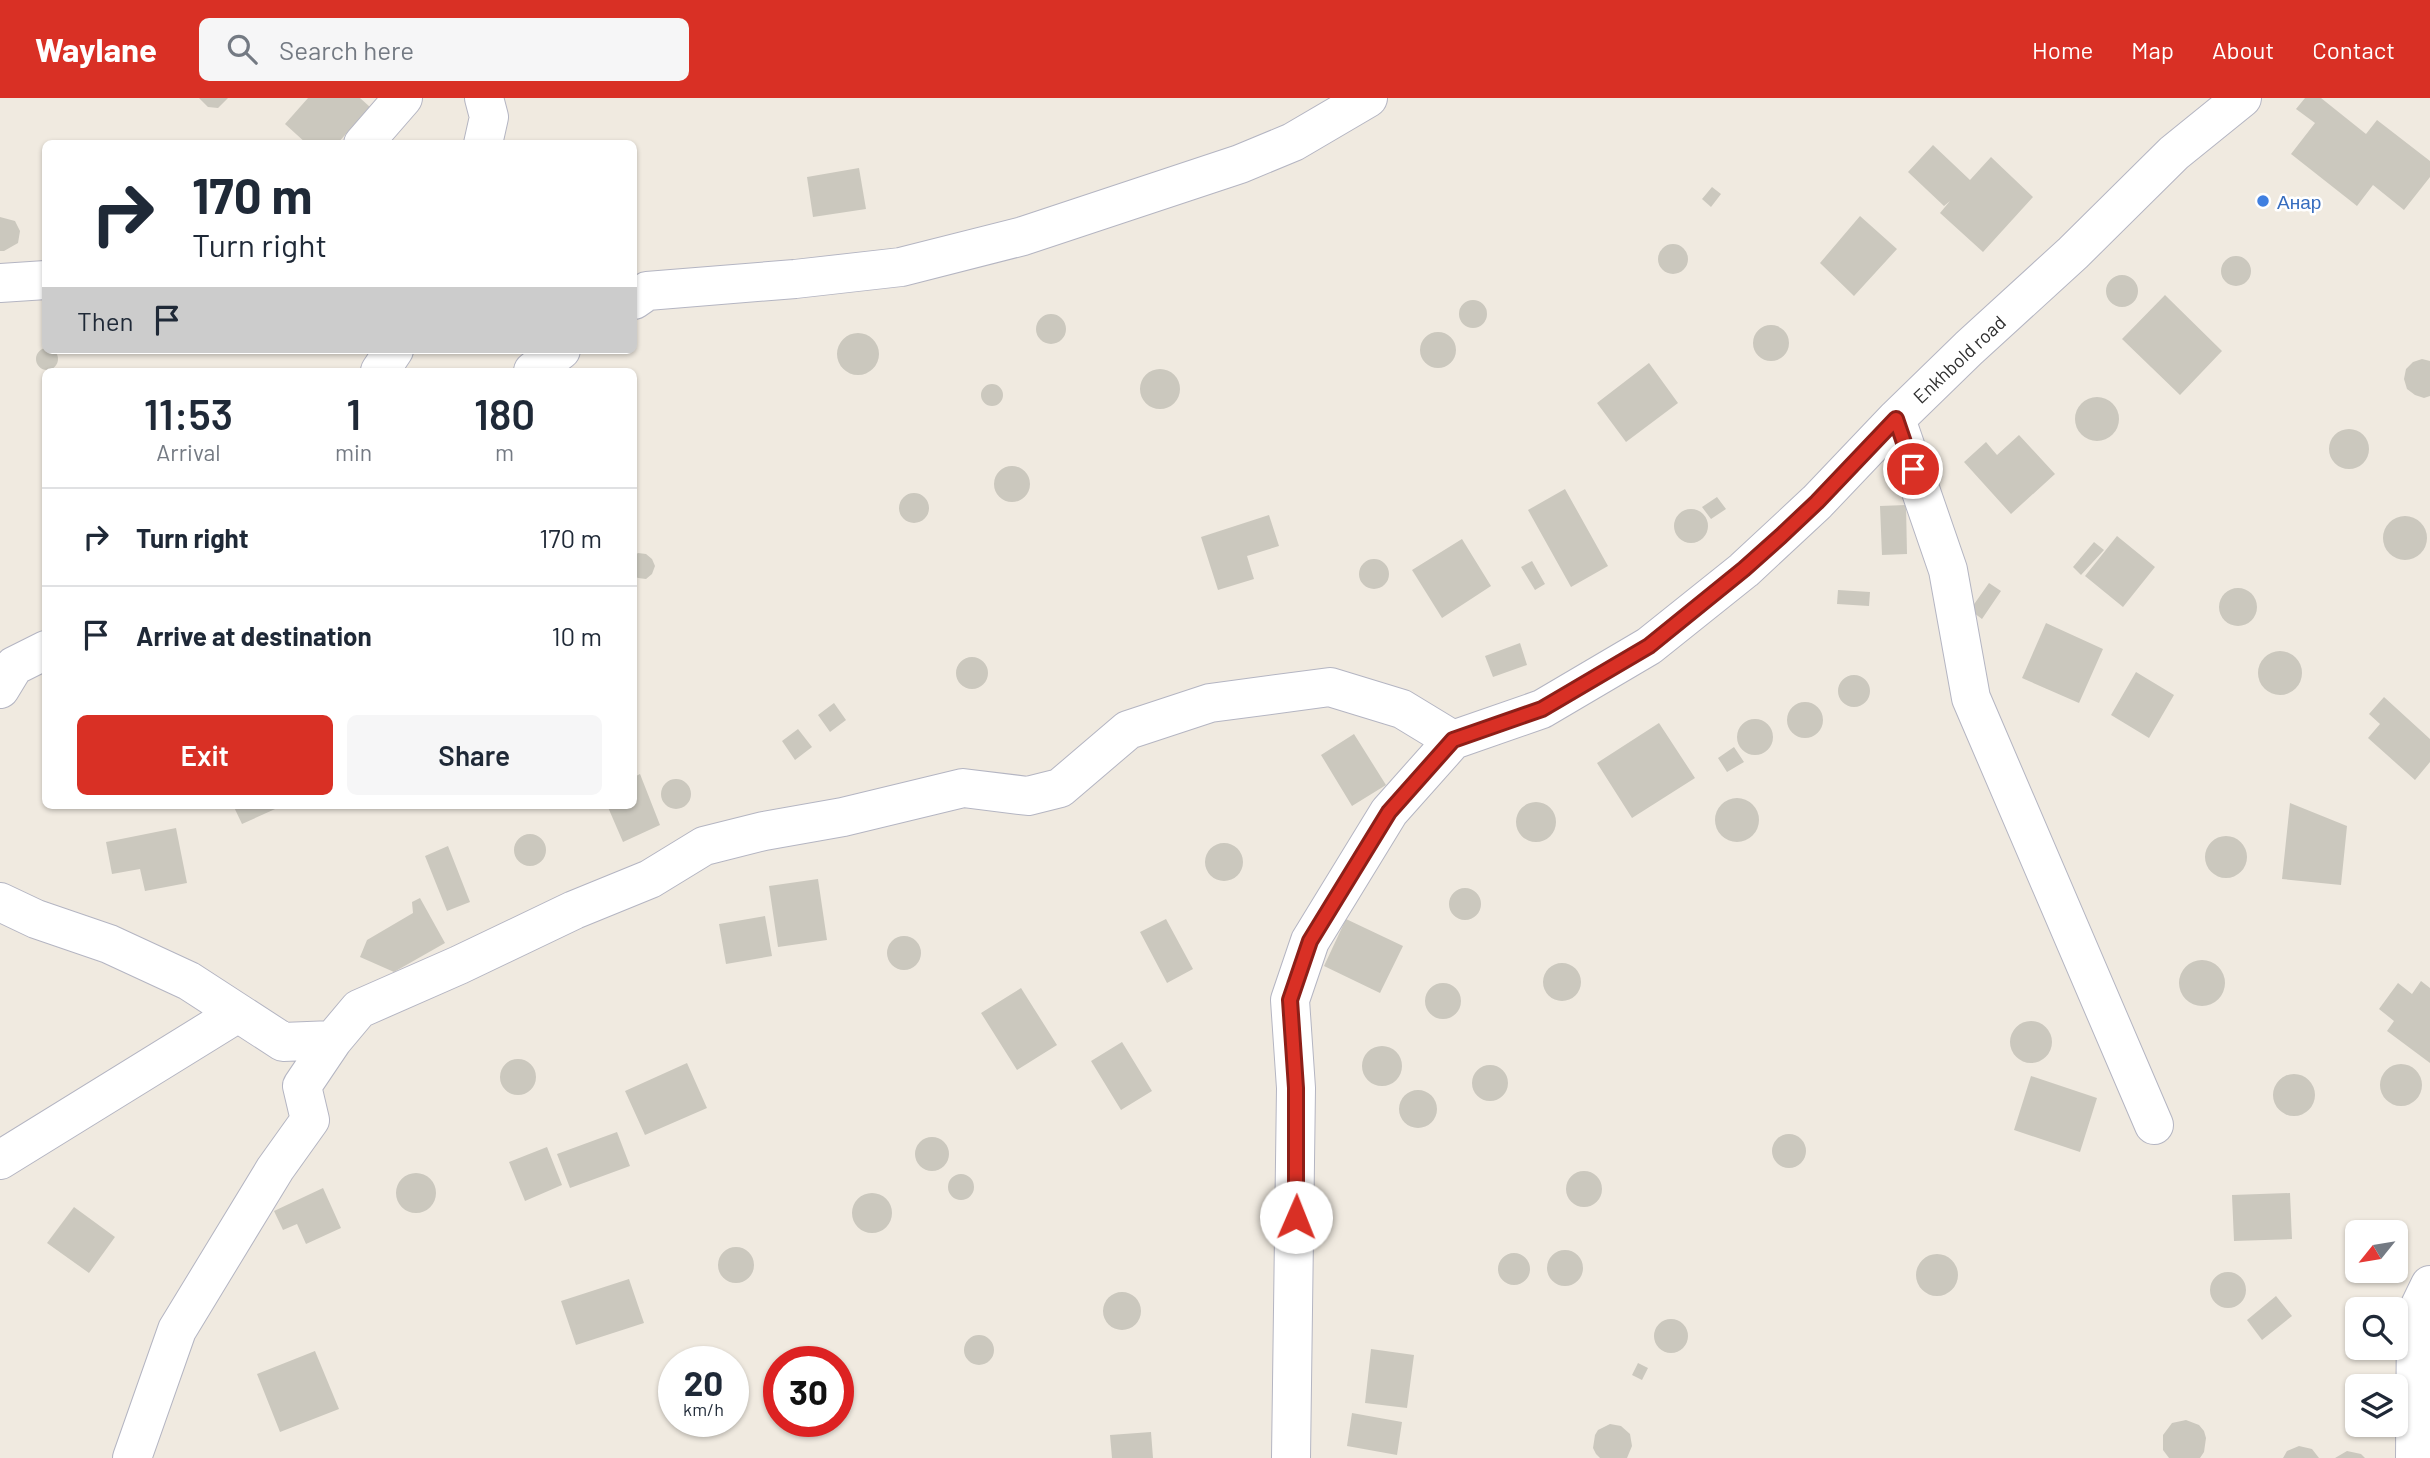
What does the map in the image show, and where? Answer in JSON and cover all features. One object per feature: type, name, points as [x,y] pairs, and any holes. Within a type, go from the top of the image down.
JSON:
[{"type":"street","points":[[366,140],[403,98]]},
{"type":"street","points":[[484,98],[489,117],[484,140]]},
{"type":"street","points":[[637,298],[647,291],[901,267],[1023,236],[1240,164],[1293,142],[1368,98]]},
{"type":"street","name":"Enkhbold road","points":[[1291,1458],[1296,1088],[1290,1000],[1310,941],[1389,812],[1453,740],[1542,709],[1649,646],[1744,569],[1817,502],[1969,348],[2073,253],[2175,153],[2242,98]]},
{"type":"street","points":[[0,283],[42,280]]},
{"type":"street","points":[[537,368],[556,354]]},
{"type":"street","points":[[1896,419],[1948,570],[1971,698],[2154,1125]]},
{"type":"street","points":[[0,689],[14,666],[42,652]]},
{"type":"street","points":[[132,1458],[177,1330],[275,1169],[310,1120],[302,1086],[332,1040],[359,1009],[574,910],[650,879],[704,846],[963,788],[1028,796],[1060,788],[1128,730],[1210,703],[1331,687],[1402,709],[1453,740]]},
{"type":"street","points":[[0,902],[36,919],[109,944],[188,981],[283,1042],[332,1040]]},
{"type":"street","points":[[0,1160],[239,1013]]},
{"type":"street","points":[[2415,1458],[2416,1314],[2430,1285]]},
{"type":"building","points":[[199,98],[228,98],[218,108],[208,107]]},
{"type":"building","points":[[308,98],[360,98],[370,107],[341,140],[303,140],[285,124]]},
{"type":"building","points":[[2305,98],[2321,98],[2366,134],[2377,120],[2430,161],[2430,177],[2404,210],[2373,185],[2357,206],[2291,154],[2315,123],[2296,109]]},
{"type":"building","points":[[1933,145],[1970,180],[1991,157],[2033,197],[1983,252],[1940,213],[1950,201],[1944,206],[1908,172]]},
{"type":"building","points":[[859,168],[866,209],[813,217],[807,177]]},
{"type":"building","points":[[1712,187],[1721,194],[1711,207],[1702,199]]},
{"type":"building","points":[[1860,216],[1897,249],[1854,296],[1820,263]]},
{"type":"building","points":[[0,217],[15,221],[20,231],[18,243],[4,251],[0,251]]},
{"type":"building","points":[[1673,244],[1679,245],[1687,253],[1687,265],[1679,273],[1673,274],[1667,273],[1659,265],[1658,259],[1659,253],[1667,245]]},
{"type":"building","points":[[2236,256],[2247,260],[2251,271],[2247,282],[2236,286],[2225,282],[2221,271],[2225,260]]},
{"type":"building","points":[[2122,275],[2133,280],[2138,291],[2133,302],[2122,307],[2111,302],[2106,291],[2111,280]]},
{"type":"building","points":[[2165,295],[2222,351],[2180,395],[2122,339]]},
{"type":"building","points":[[1473,300],[1483,304],[1487,314],[1483,324],[1473,328],[1463,324],[1459,314],[1463,304]]},
{"type":"building","points":[[1051,314],[1062,318],[1066,329],[1062,340],[1051,344],[1040,340],[1036,329],[1040,318]]},
{"type":"building","points":[[1771,325],[1783,331],[1789,343],[1783,355],[1771,361],[1759,355],[1753,343],[1759,331]]},
{"type":"building","points":[[1438,332],[1451,337],[1456,350],[1451,363],[1438,368],[1425,363],[1420,350],[1425,337]]},
{"type":"building","points":[[858,333],[873,339],[879,354],[873,369],[858,375],[843,369],[837,354],[843,339]]},
{"type":"building","points":[[42,350],[42,354],[57,355],[55,367],[39,367],[36,359],[39,351]]},
{"type":"building","points":[[2422,359],[2430,361],[2430,396],[2424,398],[2407,389],[2404,379],[2406,369],[2413,362]]},
{"type":"building","points":[[1649,363],[1678,403],[1626,442],[1597,403]]},
{"type":"building","points":[[1160,369],[1168,370],[1174,375],[1179,381],[1179,397],[1174,403],[1168,408],[1160,409],[1152,408],[1146,403],[1141,397],[1140,389],[1141,381],[1146,375],[1152,370]]},
{"type":"building","points":[[992,384],[1000,387],[1003,395],[1000,403],[992,406],[984,403],[981,395],[984,387]]},
{"type":"building","points":[[2097,397],[2112,404],[2119,419],[2112,434],[2097,441],[2082,434],[2075,419],[2082,404]]},
{"type":"building","points":[[2349,429],[2363,435],[2369,449],[2363,463],[2349,469],[2335,463],[2329,449],[2335,435]]},
{"type":"building","points":[[2019,435],[2055,474],[2011,514],[1964,462],[1986,442],[1997,455]]},
{"type":"building","points":[[1012,466],[1025,471],[1030,484],[1025,497],[1012,502],[999,497],[994,484],[999,471]]},
{"type":"building","points":[[1565,489],[1608,566],[1571,587],[1528,510]]},
{"type":"building","points":[[914,493],[925,497],[929,508],[925,519],[914,523],[903,519],[899,508],[903,497]]},
{"type":"building","points":[[1717,497],[1726,509],[1711,519],[1702,507]]},
{"type":"building","points":[[1906,505],[1907,554],[1882,555],[1880,506]]},
{"type":"building","points":[[1691,509],[1703,514],[1708,526],[1703,538],[1691,543],[1679,538],[1674,526],[1679,514]]},
{"type":"building","points":[[1269,515],[1279,546],[1247,556],[1254,579],[1218,590],[1201,537]]},
{"type":"building","points":[[2405,516],[2420,523],[2427,538],[2420,553],[2405,560],[2390,553],[2383,538],[2390,523]]},
{"type":"building","points":[[2117,536],[2155,567],[2123,607],[2085,576]]},
{"type":"building","points":[[1462,539],[1491,586],[1442,618],[1412,570]]},
{"type":"building","points":[[2094,542],[2104,550],[2081,575],[2073,567]]},
{"type":"building","points":[[637,554],[646,554],[655,566],[646,579],[637,578]]},
{"type":"building","points":[[1374,559],[1380,560],[1388,568],[1388,580],[1380,588],[1374,589],[1368,588],[1360,580],[1359,574],[1360,568],[1368,560]]},
{"type":"building","points":[[1532,561],[1545,584],[1535,590],[1521,567]]},
{"type":"building","points":[[1989,583],[2001,591],[1982,619],[1970,610]]},
{"type":"building","points":[[2238,588],[2251,594],[2257,607],[2251,620],[2238,626],[2225,620],[2219,607],[2225,594]]},
{"type":"building","points":[[1838,590],[1870,592],[1869,606],[1837,604]]},
{"type":"building","points":[[2046,623],[2103,649],[2079,703],[2022,678]]},
{"type":"building","points":[[1520,643],[1527,665],[1493,677],[1485,656]]},
{"type":"building","points":[[2280,651],[2295,658],[2302,673],[2295,688],[2280,695],[2265,688],[2258,673],[2265,658]]},
{"type":"building","points":[[972,657],[983,662],[988,673],[983,684],[972,689],[961,684],[956,673],[961,662]]},
{"type":"building","points":[[2136,672],[2174,695],[2149,738],[2111,715]]},
{"type":"building","points":[[1854,675],[1865,680],[1870,691],[1865,702],[1854,707],[1843,702],[1838,691],[1843,680]]},
{"type":"building","points":[[2384,697],[2430,739],[2430,762],[2415,780],[2368,738],[2380,724],[2369,714]]},
{"type":"building","points":[[1805,702],[1818,707],[1823,720],[1818,733],[1805,738],[1792,733],[1787,720],[1792,707]]},
{"type":"building","points":[[834,703],[846,720],[830,732],[818,715]]},
{"type":"building","points":[[1755,719],[1768,724],[1773,737],[1768,750],[1755,755],[1742,750],[1737,737],[1742,724]]},
{"type":"building","points":[[1659,723],[1695,778],[1632,818],[1597,763]]},
{"type":"building","points":[[798,729],[812,747],[795,760],[782,741]]},
{"type":"building","points":[[1354,734],[1386,785],[1352,806],[1321,755]]},
{"type":"building","points":[[1734,747],[1744,762],[1727,772],[1718,758]]},
{"type":"building","points":[[640,774],[660,825],[623,842],[609,809],[637,809],[637,776]]},
{"type":"building","points":[[676,779],[687,783],[691,794],[687,805],[676,809],[665,805],[661,794],[665,783]]},
{"type":"building","points":[[1737,798],[1753,804],[1759,820],[1753,836],[1737,842],[1721,836],[1715,820],[1721,804]]},
{"type":"building","points":[[1536,802],[1550,808],[1556,822],[1550,836],[1536,842],[1522,836],[1516,822],[1522,808]]},
{"type":"building","points":[[2290,803],[2347,826],[2341,885],[2282,879]]},
{"type":"building","points":[[235,809],[275,809],[242,824]]},
{"type":"building","points":[[176,828],[187,883],[145,891],[140,869],[112,874],[106,842]]},
{"type":"building","points":[[530,834],[541,839],[546,850],[541,861],[530,866],[519,861],[514,850],[519,839]]},
{"type":"building","points":[[2226,836],[2241,842],[2247,857],[2241,872],[2226,878],[2211,872],[2205,857],[2211,842]]},
{"type":"building","points":[[1224,843],[1238,848],[1243,862],[1238,876],[1224,881],[1210,876],[1205,862],[1210,848]]},
{"type":"building","points":[[448,846],[470,902],[447,911],[425,856]]},
{"type":"building","points":[[818,879],[827,940],[778,947],[769,886]]},
{"type":"building","points":[[1465,888],[1476,893],[1481,904],[1476,915],[1465,920],[1454,915],[1449,904],[1454,893]]},
{"type":"building","points":[[420,898],[445,943],[394,972],[360,957],[367,940],[413,913],[412,902]]},
{"type":"building","points":[[765,916],[772,956],[726,964],[719,924]]},
{"type":"building","points":[[1166,919],[1193,969],[1167,983],[1140,932]]},
{"type":"building","points":[[1346,919],[1403,946],[1380,993],[1324,966]]},
{"type":"building","points":[[904,936],[916,941],[921,953],[916,965],[904,970],[892,965],[887,953],[892,941]]},
{"type":"building","points":[[2202,960],[2218,967],[2225,983],[2218,999],[2202,1006],[2186,999],[2179,983],[2186,967]]},
{"type":"building","points":[[1562,963],[1576,968],[1581,982],[1576,996],[1562,1001],[1548,996],[1543,982],[1548,968]]},
{"type":"building","points":[[2421,981],[2430,988],[2430,1063],[2387,1031],[2394,1021],[2379,1009],[2398,983],[2412,994]]},
{"type":"building","points":[[1443,983],[1456,988],[1461,1001],[1456,1014],[1443,1019],[1430,1014],[1425,1001],[1430,988]]},
{"type":"building","points":[[1021,988],[1057,1045],[1017,1070],[981,1013]]},
{"type":"building","points":[[2031,1021],[2046,1027],[2052,1042],[2046,1057],[2031,1063],[2016,1057],[2010,1042],[2016,1027]]},
{"type":"building","points":[[1122,1042],[1152,1091],[1121,1110],[1091,1061]]},
{"type":"building","points":[[1382,1046],[1390,1047],[1396,1052],[1401,1058],[1401,1074],[1396,1080],[1390,1085],[1382,1086],[1374,1085],[1368,1080],[1363,1074],[1362,1066],[1363,1058],[1368,1052],[1374,1047]]},
{"type":"building","points":[[518,1059],[531,1064],[536,1077],[531,1090],[518,1095],[505,1090],[500,1077],[505,1064]]},
{"type":"building","points":[[687,1063],[707,1108],[645,1135],[625,1091]]},
{"type":"building","points":[[2401,1064],[2416,1070],[2422,1085],[2416,1100],[2401,1106],[2386,1100],[2380,1085],[2386,1070]]},
{"type":"building","points":[[1490,1065],[1503,1070],[1508,1083],[1503,1096],[1490,1101],[1477,1096],[1472,1083],[1477,1070]]},
{"type":"building","points":[[2294,1074],[2309,1080],[2315,1095],[2309,1110],[2294,1116],[2279,1110],[2273,1095],[2279,1080]]},
{"type":"building","points":[[2031,1076],[2097,1098],[2080,1152],[2014,1130]]},
{"type":"building","points":[[1418,1090],[1431,1096],[1437,1109],[1431,1122],[1418,1128],[1405,1122],[1399,1109],[1405,1096]]},
{"type":"building","points":[[617,1132],[630,1166],[570,1188],[557,1154]]},
{"type":"building","points":[[1789,1134],[1801,1139],[1806,1151],[1801,1163],[1789,1168],[1777,1163],[1772,1151],[1777,1139]]},
{"type":"building","points":[[932,1137],[944,1142],[949,1154],[944,1166],[932,1171],[920,1166],[915,1154],[920,1142]]},
{"type":"building","points":[[547,1147],[562,1185],[525,1201],[509,1162]]},
{"type":"building","points":[[1584,1171],[1597,1176],[1602,1189],[1597,1202],[1584,1207],[1571,1202],[1566,1189],[1571,1176]]},
{"type":"building","points":[[416,1173],[430,1179],[436,1193],[430,1207],[416,1213],[402,1207],[396,1193],[402,1179]]},
{"type":"building","points":[[961,1174],[970,1178],[974,1187],[970,1196],[961,1200],[952,1196],[948,1187],[952,1178]]},
{"type":"building","points":[[323,1188],[341,1228],[306,1244],[297,1224],[283,1230],[274,1211]]},
{"type":"building","points":[[872,1193],[886,1199],[892,1213],[886,1227],[872,1233],[858,1227],[852,1213],[858,1199]]},
{"type":"building","points":[[2290,1193],[2292,1239],[2234,1241],[2232,1195]]},
{"type":"building","points":[[74,1207],[115,1237],[89,1273],[47,1243]]},
{"type":"building","points":[[736,1247],[749,1252],[754,1265],[749,1278],[736,1283],[723,1278],[718,1265],[723,1252]]},
{"type":"building","points":[[1565,1250],[1578,1255],[1583,1268],[1578,1281],[1565,1286],[1552,1281],[1547,1268],[1552,1255]]},
{"type":"building","points":[[1514,1253],[1525,1258],[1530,1269],[1525,1280],[1514,1285],[1503,1280],[1498,1269],[1503,1258]]},
{"type":"building","points":[[1937,1254],[1952,1260],[1958,1275],[1952,1290],[1937,1296],[1922,1290],[1916,1275],[1922,1260]]},
{"type":"building","points":[[2228,1272],[2241,1277],[2246,1290],[2241,1303],[2228,1308],[2215,1303],[2210,1290],[2215,1277]]},
{"type":"building","points":[[629,1279],[644,1323],[576,1345],[561,1301]]},
{"type":"building","points":[[1122,1292],[1135,1298],[1141,1311],[1135,1324],[1122,1330],[1109,1324],[1103,1311],[1109,1298]]},
{"type":"building","points":[[2276,1296],[2292,1316],[2262,1340],[2247,1320]]},
{"type":"building","points":[[1671,1319],[1683,1324],[1688,1336],[1683,1348],[1671,1353],[1659,1348],[1654,1336],[1659,1324]]},
{"type":"building","points":[[979,1335],[990,1339],[994,1350],[990,1361],[979,1365],[968,1361],[964,1350],[968,1339]]},
{"type":"building","points":[[1371,1349],[1414,1355],[1407,1408],[1365,1403]]},
{"type":"building","points":[[315,1351],[339,1409],[280,1432],[257,1374]]},
{"type":"building","points":[[1638,1363],[1648,1368],[1642,1380],[1632,1375]]},
{"type":"building","points":[[1352,1413],[1402,1422],[1397,1455],[1347,1446]]},
{"type":"building","points":[[2186,1420],[2199,1425],[2204,1431],[2204,1452],[2200,1458],[2169,1458],[2163,1450],[2163,1435],[2172,1423]]},
{"type":"building","points":[[1610,1424],[1621,1426],[1630,1434],[1632,1446],[1627,1458],[1600,1458],[1593,1448],[1598,1430]]},
{"type":"building","points":[[1151,1432],[1153,1458],[1112,1458],[1110,1435]]},
{"type":"building","points":[[2299,1446],[2312,1449],[2319,1458],[2283,1458],[2287,1451]]},
{"type":"building","points":[[2347,1451],[2361,1454],[2365,1458],[2335,1458]]},
{"type":"place","name":"Анар","points":[[2263,201]]},
{"type":"route","points":[[1296,1217],[1296,1088],[1290,1000],[1310,941],[1389,812],[1453,740],[1542,709],[1649,646],[1781,536],[1896,419],[1913,469]]}]
